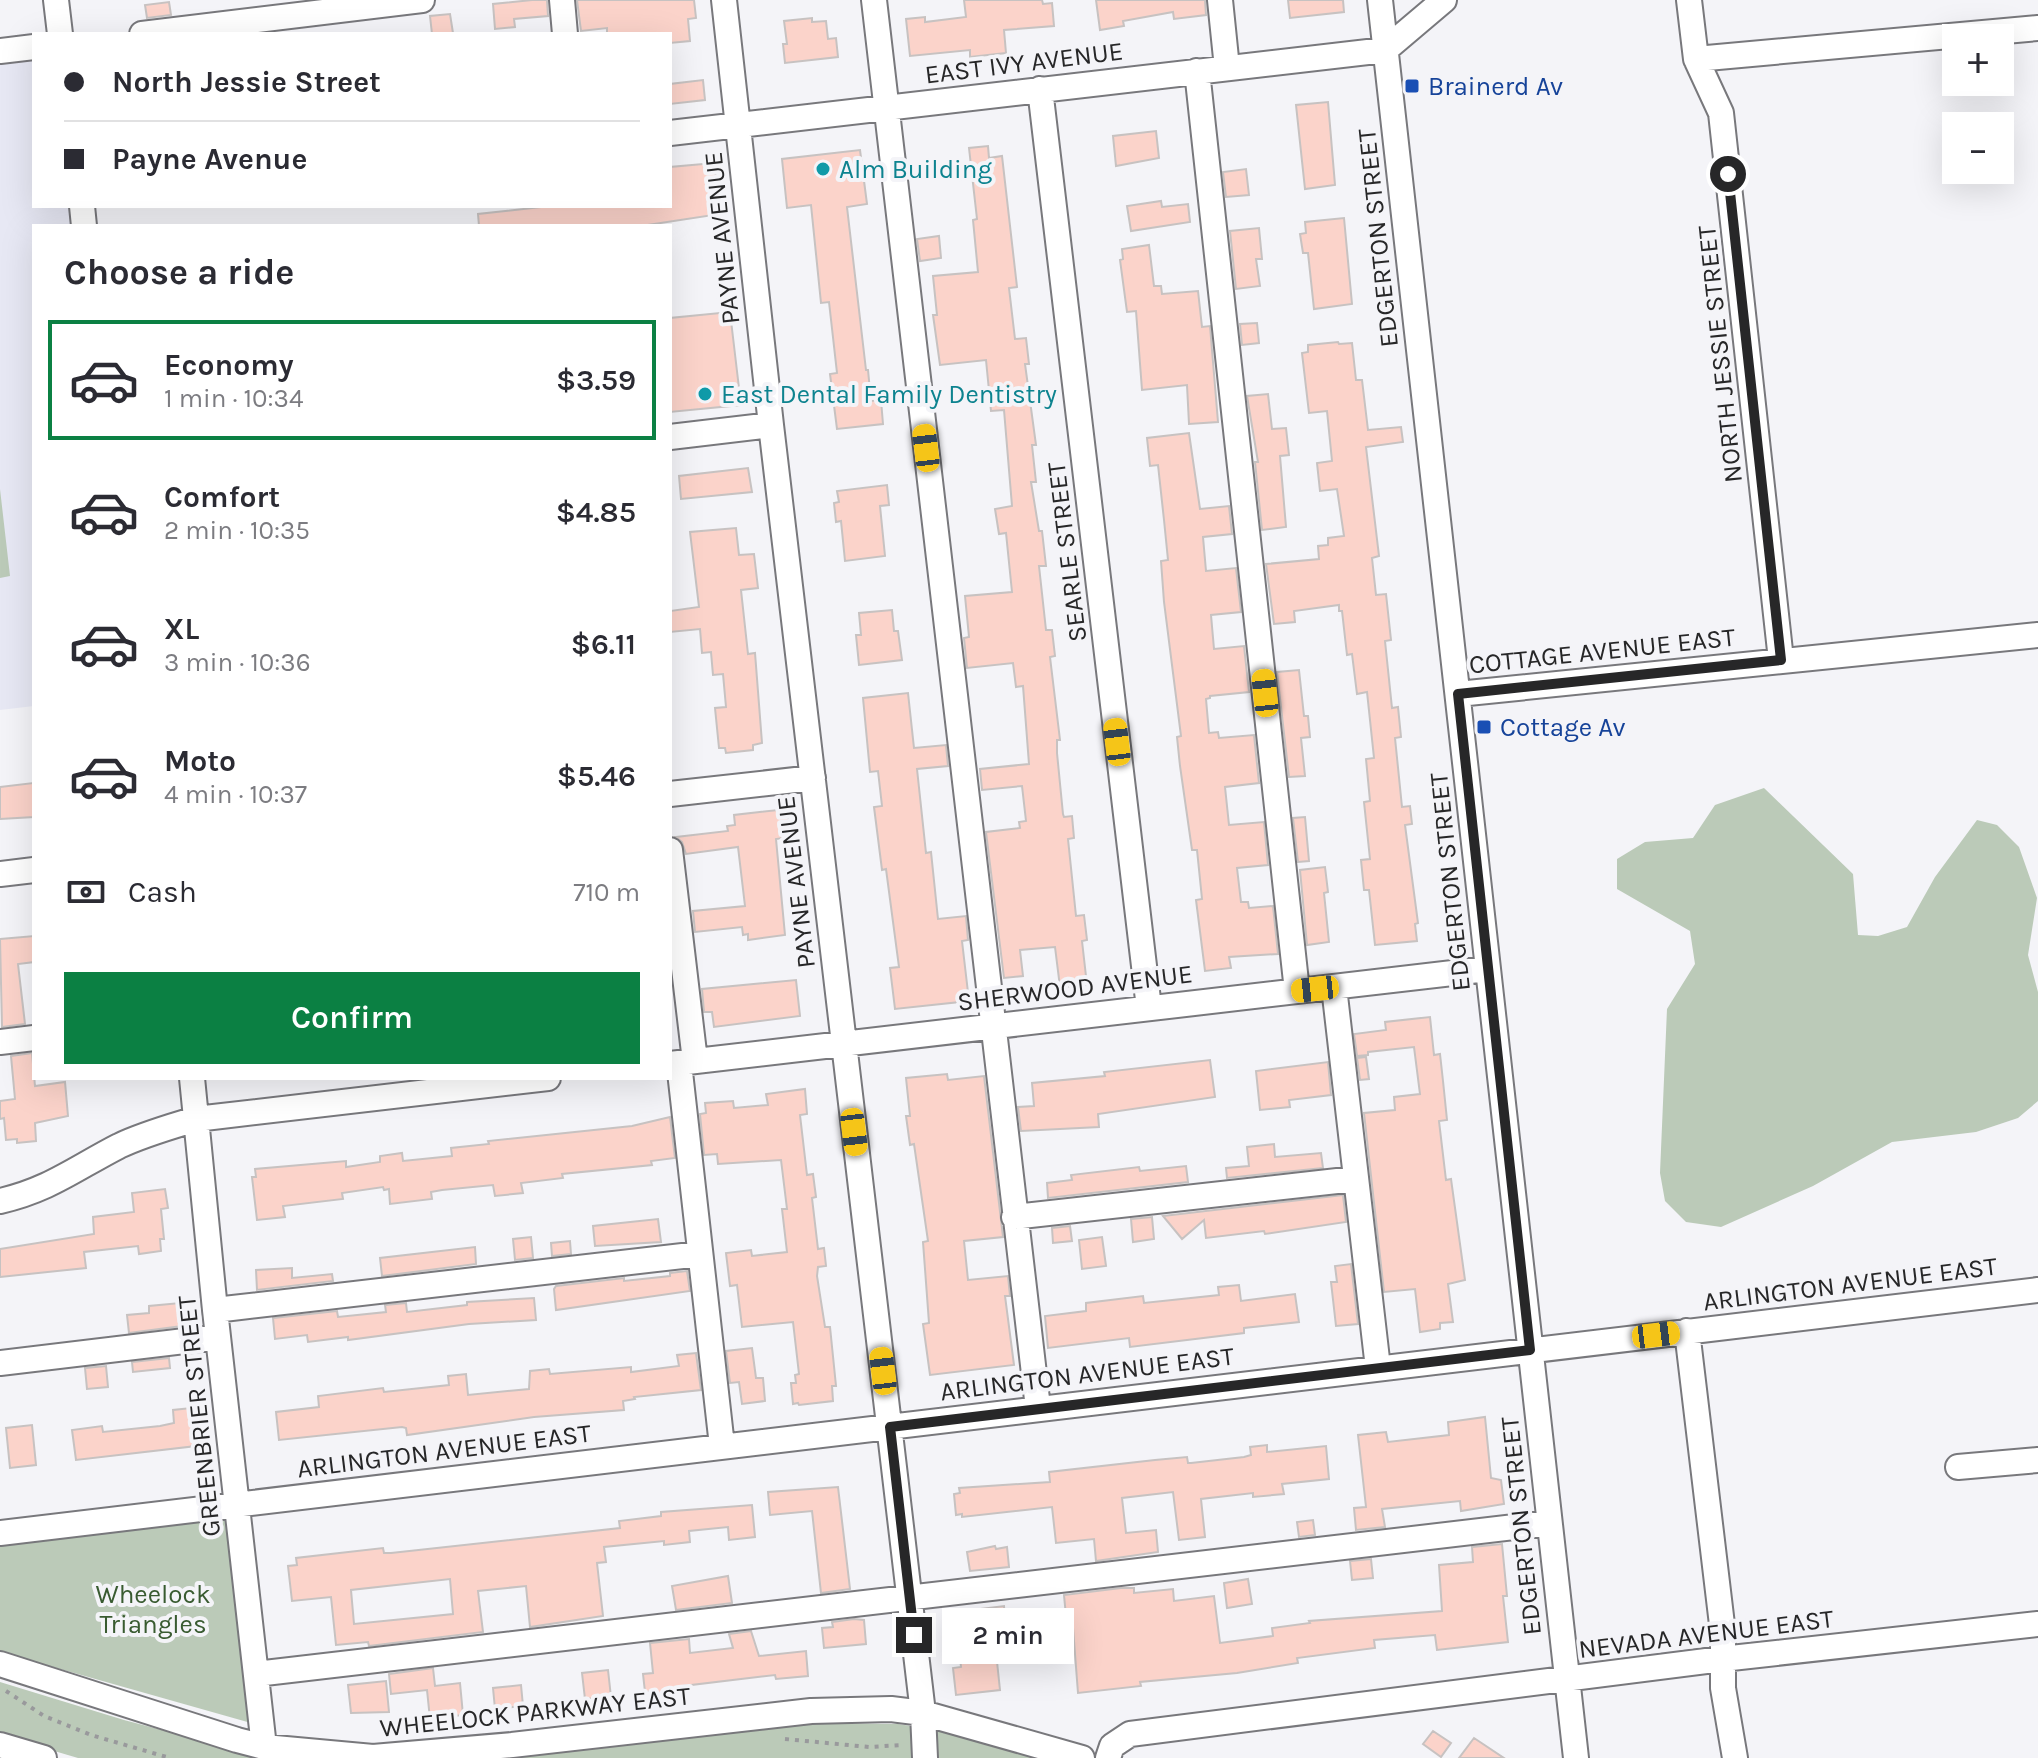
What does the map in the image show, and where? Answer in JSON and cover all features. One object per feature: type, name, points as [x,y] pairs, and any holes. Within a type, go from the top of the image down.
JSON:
[{"type":"street","points":[[56,0],[60,32]]},
{"type":"street","points":[[158,32],[422,0]]},
{"type":"street","points":[[562,0],[565,32]]},
{"type":"street","name":"PAYNE AVENUE","points":[[724,0],[923,1713],[924,1751]]},
{"type":"street","points":[[874,0],[1038,1408]]},
{"type":"street","points":[[1220,0],[1227,68]]},
{"type":"street","name":"EDGERTON STREET","points":[[1380,0],[1576,1758]]},
{"type":"street","points":[[1385,50],[1444,0]]},
{"type":"street","name":"NORTH JESSIE STREET","points":[[1689,0],[1696,59],[1721,113],[1781,660]]},
{"type":"street","points":[[1696,59],[2038,28]]},
{"type":"street","points":[[0,51],[32,47]]},
{"type":"street","name":"EAST IVY AVENUE","points":[[672,133],[1385,50]]},
{"type":"street","points":[[1197,71],[1297,991]]},
{"type":"street","name":"SEARLE STREET","points":[[1040,89],[1149,1008]]},
{"type":"street","points":[[672,437],[771,425]]},
{"type":"street","name":"COTTAGE AVENUE EAST","points":[[1458,694],[2038,635]]},
{"type":"street","points":[[672,794],[813,778]]},
{"type":"street","points":[[0,874],[32,870]]},
{"type":"street","points":[[672,884],[681,1063],[722,1446]]},
{"type":"street","name":"SHERWOOD AVENUE","points":[[681,1063],[1487,969]]},
{"type":"street","points":[[1334,987],[1378,1368]]},
{"type":"street","points":[[0,1042],[32,1038]]},
{"type":"street","name":"GREENBRIER STREET","points":[[192,1080],[264,1747]]},
{"type":"street","points":[[0,1201],[46,1188],[119,1146],[196,1119],[531,1080]]},
{"type":"street","points":[[1014,1217],[1355,1179]]},
{"type":"street","points":[[215,1310],[700,1254]]},
{"type":"street","name":"ARLINGTON AVENUE EAST","points":[[0,1533],[2038,1290]]},
{"type":"street","points":[[1687,1331],[1723,1633],[1723,1688],[1735,1758]]},
{"type":"street","points":[[0,1363],[218,1337]]},
{"type":"street","points":[[1958,1467],[2038,1460]]},
{"type":"street","points":[[256,1674],[1549,1523]]},
{"type":"street","name":"NEVADA AVENUE EAST","points":[[1108,1758],[1112,1746],[1130,1734],[1722,1659],[2038,1624]]},
{"type":"street","name":"WHEELOCK PARKWAY EAST","points":[[0,1664],[264,1747],[338,1755],[397,1756],[811,1711],[891,1709],[923,1713],[1082,1758]]},
{"type":"street","points":[[0,1745],[44,1758]]},
{"type":"path","points":[[0,1688],[44,1716],[67,1726],[170,1758]]},
{"type":"path","points":[[773,1738],[924,1751]]},
{"type":"shaded area","points":[[32,47],[32,208],[82,208],[85,224],[32,224],[32,706],[0,710],[0,51]]},
{"type":"green space","points":[[0,489],[10,576],[0,578]]},
{"type":"green space","points":[[1764,788],[1853,874],[1858,935],[1878,936],[1907,927],[1935,877],[1977,820],[1997,825],[2019,847],[2037,898],[2028,955],[2038,992],[2038,1101],[2018,1118],[1976,1132],[1892,1142],[1813,1186],[1721,1227],[1686,1222],[1665,1201],[1660,1173],[1667,1009],[1695,964],[1690,931],[1617,889],[1617,859],[1645,842],[1693,838],[1715,805]]},
{"type":"green space","name":"Wheelock Triangles","points":[[225,1518],[251,1723],[0,1652],[0,1543]]},
{"type":"green space","points":[[0,1682],[124,1720],[268,1758],[78,1758],[0,1735]]},
{"type":"green space","points":[[798,1723],[898,1724],[961,1734],[1040,1758],[478,1758]]},
{"type":"building","points":[[547,0],[548,16],[514,19],[515,27],[495,29],[493,4]]},
{"type":"building","points":[[577,0],[694,0],[696,18],[688,19],[690,41],[672,43],[672,32],[607,32],[607,28],[581,31]]},
{"type":"building","points":[[964,0],[1042,0],[1043,4],[1052,3],[1054,26],[1004,30],[1006,53],[970,57],[970,50],[910,56],[906,19],[925,17],[925,22],[966,17]]},
{"type":"building","points":[[1096,0],[1205,0],[1206,15],[1174,19],[1173,12],[1123,21],[1124,26],[1100,30]]},
{"type":"building","points":[[1288,0],[1343,0],[1344,12],[1290,18]]},
{"type":"building","points":[[169,2],[171,15],[147,18],[145,5]]},
{"type":"building","points":[[450,14],[453,32],[432,32],[430,16]]},
{"type":"building","points":[[812,18],[812,22],[826,21],[828,39],[836,38],[838,57],[785,63],[783,44],[787,44],[784,21]]},
{"type":"building","points":[[703,80],[705,100],[672,104],[672,84]]},
{"type":"building","points":[[1328,102],[1335,185],[1305,189],[1296,105]]},
{"type":"building","points":[[1156,131],[1159,158],[1116,166],[1113,136]]},
{"type":"building","points":[[988,146],[989,158],[1002,156],[1017,287],[1009,288],[1015,339],[1026,338],[1029,364],[1025,364],[1036,445],[1032,445],[1036,482],[1031,482],[1046,566],[1039,566],[1046,630],[1052,630],[1055,656],[1050,657],[1060,740],[1057,740],[1057,753],[1063,814],[1064,817],[1072,816],[1074,838],[1068,839],[1076,916],[1084,915],[1087,940],[1082,941],[1087,985],[1060,987],[1055,947],[1020,950],[1023,976],[1004,978],[986,832],[1020,828],[1019,822],[1026,821],[1022,786],[982,790],[980,769],[1029,764],[1023,686],[1016,687],[1013,663],[967,668],[964,638],[969,637],[965,596],[1012,592],[1006,533],[999,534],[995,509],[1012,506],[1004,410],[991,411],[986,360],[940,365],[933,315],[937,315],[933,276],[978,272],[973,220],[977,219],[969,148]]},
{"type":"building","points":[[860,150],[867,204],[847,207],[871,401],[881,400],[883,424],[837,429],[830,374],[837,373],[829,302],[821,303],[811,205],[787,208],[782,159]]},
{"type":"building","points":[[714,163],[720,214],[654,224],[479,224],[478,214],[532,208],[672,208],[672,167]]},
{"type":"building","points":[[1246,169],[1249,195],[1226,197],[1223,172]]},
{"type":"building","points":[[1161,201],[1162,207],[1188,204],[1190,222],[1131,231],[1127,206]]},
{"type":"building","points":[[1344,218],[1352,304],[1314,309],[1308,253],[1303,253],[1300,234],[1306,233],[1305,222]]},
{"type":"building","points":[[1259,228],[1262,259],[1256,259],[1260,286],[1236,289],[1230,231]]},
{"type":"building","points":[[939,236],[941,258],[920,261],[917,239]]},
{"type":"building","points":[[1149,245],[1154,286],[1161,286],[1162,294],[1198,291],[1202,327],[1210,326],[1218,422],[1189,424],[1187,385],[1142,390],[1136,311],[1127,312],[1120,260],[1123,259],[1122,249]]},
{"type":"building","points":[[730,312],[741,405],[672,412],[672,318]]},
{"type":"building","points":[[1257,323],[1259,343],[1242,345],[1240,324]]},
{"type":"building","points":[[1352,343],[1356,380],[1362,380],[1368,430],[1401,427],[1403,442],[1366,447],[1379,556],[1372,558],[1376,595],[1386,594],[1391,640],[1385,641],[1392,708],[1398,707],[1401,737],[1395,738],[1402,807],[1410,806],[1412,824],[1405,825],[1418,923],[1415,924],[1417,941],[1375,945],[1369,890],[1364,890],[1361,860],[1370,859],[1364,802],[1370,801],[1366,759],[1374,758],[1367,692],[1357,694],[1352,654],[1347,655],[1342,611],[1339,611],[1339,605],[1294,611],[1295,622],[1274,624],[1266,564],[1319,559],[1318,546],[1328,545],[1328,538],[1344,536],[1337,489],[1320,491],[1317,463],[1332,461],[1327,411],[1309,413],[1302,353],[1308,352],[1308,345]]},
{"type":"building","points":[[1268,394],[1272,429],[1286,428],[1289,455],[1280,456],[1286,527],[1262,530],[1255,462],[1258,462],[1247,396]]},
{"type":"building","points":[[1189,433],[1200,509],[1229,506],[1232,534],[1203,537],[1206,571],[1236,568],[1241,612],[1211,615],[1214,649],[1244,646],[1249,692],[1206,699],[1209,733],[1218,732],[1219,738],[1254,735],[1259,783],[1225,787],[1229,825],[1264,822],[1268,865],[1237,868],[1241,902],[1248,902],[1249,908],[1273,906],[1278,954],[1229,957],[1231,968],[1205,971],[1196,900],[1202,899],[1197,850],[1192,850],[1180,766],[1177,737],[1181,736],[1164,602],[1161,561],[1168,560],[1164,520],[1158,465],[1150,466],[1147,438]]},
{"type":"building","points":[[748,468],[752,492],[681,499],[679,476]]},
{"type":"building","points":[[887,485],[889,505],[880,506],[885,556],[845,561],[841,521],[836,522],[834,503],[839,502],[837,491]]},
{"type":"building","points":[[736,528],[739,555],[754,554],[758,588],[741,590],[748,654],[755,653],[762,743],[753,745],[753,750],[726,753],[725,748],[719,748],[715,708],[726,707],[723,674],[713,675],[711,652],[702,653],[700,629],[672,632],[672,611],[699,607],[690,532]]},
{"type":"building","points":[[892,610],[902,660],[859,665],[856,635],[861,635],[859,613]]},
{"type":"building","points":[[1299,670],[1304,716],[1308,716],[1310,737],[1301,738],[1305,776],[1289,777],[1277,672]]},
{"type":"building","points":[[908,693],[914,748],[946,745],[948,766],[917,769],[926,853],[931,852],[938,919],[966,916],[968,940],[962,941],[969,1001],[895,1009],[890,968],[899,967],[874,807],[882,806],[878,771],[870,772],[863,698]]},
{"type":"building","points":[[32,783],[32,817],[0,819],[0,787]]},
{"type":"building","points":[[787,809],[790,837],[776,839],[785,935],[748,940],[748,934],[743,935],[742,927],[695,932],[693,911],[745,906],[738,847],[686,854],[682,842],[676,837],[728,831],[727,826],[735,825],[734,815]]},
{"type":"building","points":[[1305,817],[1309,861],[1298,862],[1293,818]]},
{"type":"building","points":[[1325,867],[1329,942],[1307,945],[1300,870]]},
{"type":"building","points":[[32,936],[32,962],[18,964],[25,1024],[2,1027],[0,939]]},
{"type":"building","points":[[796,980],[800,1016],[714,1027],[712,1012],[704,1012],[702,989]]},
{"type":"building","points":[[1430,1017],[1434,1055],[1440,1054],[1447,1120],[1439,1121],[1446,1180],[1451,1179],[1465,1280],[1448,1284],[1453,1322],[1440,1323],[1440,1329],[1420,1332],[1415,1289],[1384,1292],[1364,1113],[1395,1110],[1394,1097],[1420,1094],[1414,1047],[1357,1056],[1354,1034],[1386,1030],[1385,1022]]},
{"type":"building","points":[[32,1053],[32,1080],[35,1086],[65,1082],[68,1116],[35,1123],[36,1141],[17,1143],[17,1139],[6,1140],[4,1118],[0,1119],[0,1101],[15,1099],[11,1056]]},
{"type":"building","points":[[1366,1057],[1369,1079],[1360,1080],[1357,1058]]},
{"type":"building","points":[[1210,1060],[1215,1097],[1098,1114],[1099,1127],[1021,1131],[1018,1107],[1034,1106],[1032,1083],[1105,1076],[1104,1072]]},
{"type":"building","points":[[1328,1062],[1331,1095],[1289,1100],[1290,1107],[1260,1110],[1256,1071]]},
{"type":"building","points":[[947,1074],[948,1080],[984,1076],[1003,1237],[964,1241],[968,1280],[1008,1276],[1010,1296],[1005,1296],[1014,1365],[930,1375],[923,1324],[929,1323],[923,1242],[928,1241],[914,1144],[910,1145],[906,1116],[910,1116],[906,1078]]},
{"type":"building","points":[[805,1089],[807,1114],[800,1115],[807,1175],[813,1174],[816,1197],[812,1198],[818,1249],[824,1248],[826,1266],[818,1267],[817,1276],[825,1327],[830,1327],[836,1386],[832,1386],[833,1401],[799,1405],[793,1404],[791,1383],[796,1383],[795,1375],[799,1374],[793,1322],[742,1327],[737,1285],[730,1286],[726,1253],[751,1250],[752,1256],[787,1252],[782,1209],[787,1209],[781,1160],[718,1164],[717,1154],[704,1155],[700,1114],[706,1113],[705,1103],[733,1101],[734,1108],[768,1105],[766,1094]]},
{"type":"building","points":[[670,1117],[675,1158],[651,1161],[652,1165],[562,1174],[563,1178],[521,1183],[523,1193],[495,1196],[493,1185],[431,1192],[432,1199],[390,1204],[389,1189],[384,1190],[383,1187],[342,1193],[343,1199],[283,1206],[285,1217],[257,1220],[252,1177],[256,1177],[255,1169],[346,1161],[346,1167],[380,1162],[380,1156],[402,1153],[403,1161],[452,1156],[451,1148],[489,1144],[488,1141],[632,1126]]},
{"type":"building","points":[[1274,1144],[1275,1157],[1321,1153],[1323,1168],[1227,1178],[1226,1168],[1249,1166],[1247,1147]]},
{"type":"building","points":[[1186,1166],[1188,1182],[1048,1198],[1047,1183],[1072,1180],[1071,1175],[1139,1167],[1140,1171]]},
{"type":"building","points":[[165,1189],[168,1208],[161,1209],[164,1239],[160,1239],[161,1251],[139,1254],[138,1246],[84,1252],[86,1268],[0,1277],[0,1249],[94,1234],[93,1217],[134,1212],[132,1193]]},
{"type":"building","points":[[1343,1195],[1346,1222],[1265,1234],[1264,1231],[1206,1238],[1204,1220],[1182,1239],[1163,1216]]},
{"type":"building","points":[[1152,1217],[1154,1239],[1133,1242],[1131,1219]]},
{"type":"building","points":[[658,1219],[661,1242],[595,1246],[593,1226]]},
{"type":"building","points":[[1070,1226],[1072,1241],[1053,1243],[1052,1228]]},
{"type":"building","points":[[531,1237],[533,1258],[515,1260],[513,1239]]},
{"type":"building","points":[[1102,1237],[1106,1266],[1082,1269],[1079,1240]]},
{"type":"building","points":[[570,1241],[571,1254],[552,1256],[551,1243]]},
{"type":"building","points":[[475,1247],[476,1264],[382,1276],[380,1258]]},
{"type":"building","points":[[1351,1264],[1358,1324],[1336,1326],[1331,1282],[1337,1282],[1335,1266]]},
{"type":"building","points":[[292,1268],[292,1278],[332,1274],[333,1281],[257,1290],[256,1270]]},
{"type":"building","points":[[687,1271],[690,1291],[556,1310],[556,1286],[670,1276],[670,1273]]},
{"type":"building","points":[[1239,1285],[1241,1301],[1295,1294],[1299,1322],[1244,1328],[1244,1333],[1130,1347],[1129,1338],[1048,1348],[1045,1316],[1086,1311],[1086,1303],[1143,1296],[1144,1303],[1219,1295],[1218,1287]]},
{"type":"building","points":[[534,1298],[536,1320],[469,1324],[348,1340],[348,1337],[308,1342],[307,1335],[275,1339],[273,1318],[337,1311],[338,1317],[386,1312],[385,1305],[406,1303],[407,1312],[467,1305],[467,1302]]},
{"type":"building","points":[[180,1303],[182,1326],[129,1333],[127,1315],[149,1313],[149,1306]]},
{"type":"building","points":[[752,1348],[756,1378],[763,1378],[765,1401],[742,1404],[739,1382],[730,1383],[726,1351]]},
{"type":"building","points":[[696,1353],[701,1390],[634,1397],[623,1401],[624,1410],[534,1417],[407,1435],[406,1428],[402,1427],[279,1440],[276,1412],[319,1407],[318,1396],[383,1388],[384,1392],[449,1385],[448,1376],[466,1374],[468,1395],[529,1389],[530,1371],[549,1369],[550,1374],[631,1367],[631,1372],[679,1366],[677,1355]]},
{"type":"building","points":[[169,1358],[170,1368],[133,1372],[132,1362]]},
{"type":"building","points":[[106,1366],[108,1387],[87,1389],[85,1368]]},
{"type":"building","points":[[191,1408],[196,1446],[76,1460],[72,1430],[102,1426],[103,1432],[160,1426],[174,1423],[173,1410]]},
{"type":"building","points":[[1485,1417],[1491,1478],[1501,1480],[1504,1504],[1461,1511],[1460,1501],[1382,1509],[1385,1527],[1356,1530],[1354,1508],[1366,1507],[1358,1435],[1386,1432],[1388,1442],[1449,1435],[1448,1422]]},
{"type":"building","points":[[32,1425],[36,1465],[10,1468],[6,1428]]},
{"type":"building","points":[[1267,1445],[1267,1452],[1326,1446],[1329,1479],[1282,1484],[1284,1494],[1253,1497],[1253,1493],[1201,1499],[1205,1537],[1179,1540],[1173,1492],[1122,1498],[1126,1533],[1156,1530],[1158,1552],[1096,1561],[1094,1539],[1056,1543],[1052,1507],[962,1517],[962,1514],[956,1515],[954,1494],[960,1493],[959,1488],[1050,1482],[1049,1472],[1155,1460],[1187,1457],[1188,1463],[1191,1463],[1244,1457],[1251,1455],[1250,1447]]},
{"type":"building","points":[[838,1487],[850,1589],[821,1593],[812,1511],[770,1515],[768,1492]]},
{"type":"building","points":[[752,1505],[755,1537],[729,1540],[728,1527],[689,1531],[690,1542],[664,1545],[664,1541],[604,1547],[606,1562],[597,1563],[603,1616],[530,1627],[526,1586],[478,1591],[483,1632],[369,1646],[368,1642],[336,1645],[331,1597],[292,1601],[288,1566],[297,1565],[296,1558],[383,1548],[384,1553],[391,1553],[620,1528],[619,1521],[661,1516],[661,1512]],"holes":[[[450,1579],[453,1614],[354,1624],[351,1590]]]},
{"type":"building","points":[[1313,1520],[1315,1535],[1299,1537],[1297,1522]]},
{"type":"building","points":[[1502,1544],[1508,1642],[1437,1650],[1435,1635],[1374,1640],[1375,1648],[1297,1658],[1298,1663],[1237,1673],[1140,1682],[1141,1686],[1078,1693],[1072,1615],[1066,1616],[1064,1595],[1134,1588],[1134,1593],[1173,1589],[1174,1601],[1214,1596],[1220,1643],[1273,1636],[1272,1628],[1309,1621],[1442,1611],[1439,1565],[1473,1562],[1472,1547]]},
{"type":"building","points":[[995,1546],[996,1549],[1007,1547],[1009,1567],[970,1571],[967,1552]]},
{"type":"building","points":[[1371,1559],[1373,1578],[1352,1580],[1350,1561]]},
{"type":"building","points":[[728,1576],[732,1603],[676,1610],[672,1586]]},
{"type":"building","points":[[1248,1579],[1252,1604],[1227,1608],[1224,1583]]},
{"type":"building","points":[[1004,1606],[1006,1632],[994,1633],[1000,1690],[956,1695],[953,1668],[961,1667],[955,1612]]},
{"type":"building","points":[[864,1620],[866,1644],[824,1648],[822,1628],[833,1627],[832,1622]]},
{"type":"building","points":[[751,1631],[759,1656],[806,1651],[808,1676],[776,1679],[775,1675],[675,1687],[676,1697],[657,1699],[656,1691],[645,1692],[643,1674],[653,1673],[650,1643],[689,1639],[690,1653],[733,1648],[729,1634]]},
{"type":"building","points":[[433,1668],[435,1686],[460,1683],[463,1715],[430,1719],[427,1690],[391,1694],[389,1674]]},
{"type":"building","points":[[608,1670],[611,1697],[585,1699],[582,1673]]},
{"type":"building","points":[[386,1681],[389,1712],[351,1713],[348,1685]]},
{"type":"building","points":[[521,1685],[523,1706],[495,1709],[493,1688]]},
{"type":"building","points":[[1433,1731],[1451,1743],[1441,1757],[1423,1744]]},
{"type":"building","points":[[1474,1738],[1504,1758],[1459,1758]]},
{"type":"place","name":"Brainerd Av","points":[[1412,86]]},
{"type":"place","name":"Alm Building","points":[[823,169]]},
{"type":"place","name":"East Dental Family Dentistry","points":[[705,394]]},
{"type":"place","name":"Cottage Av","points":[[1484,727]]},
{"type":"route","points":[[914,1635],[890,1427],[1530,1350],[1458,694],[1781,660],[1728,174]]}]
